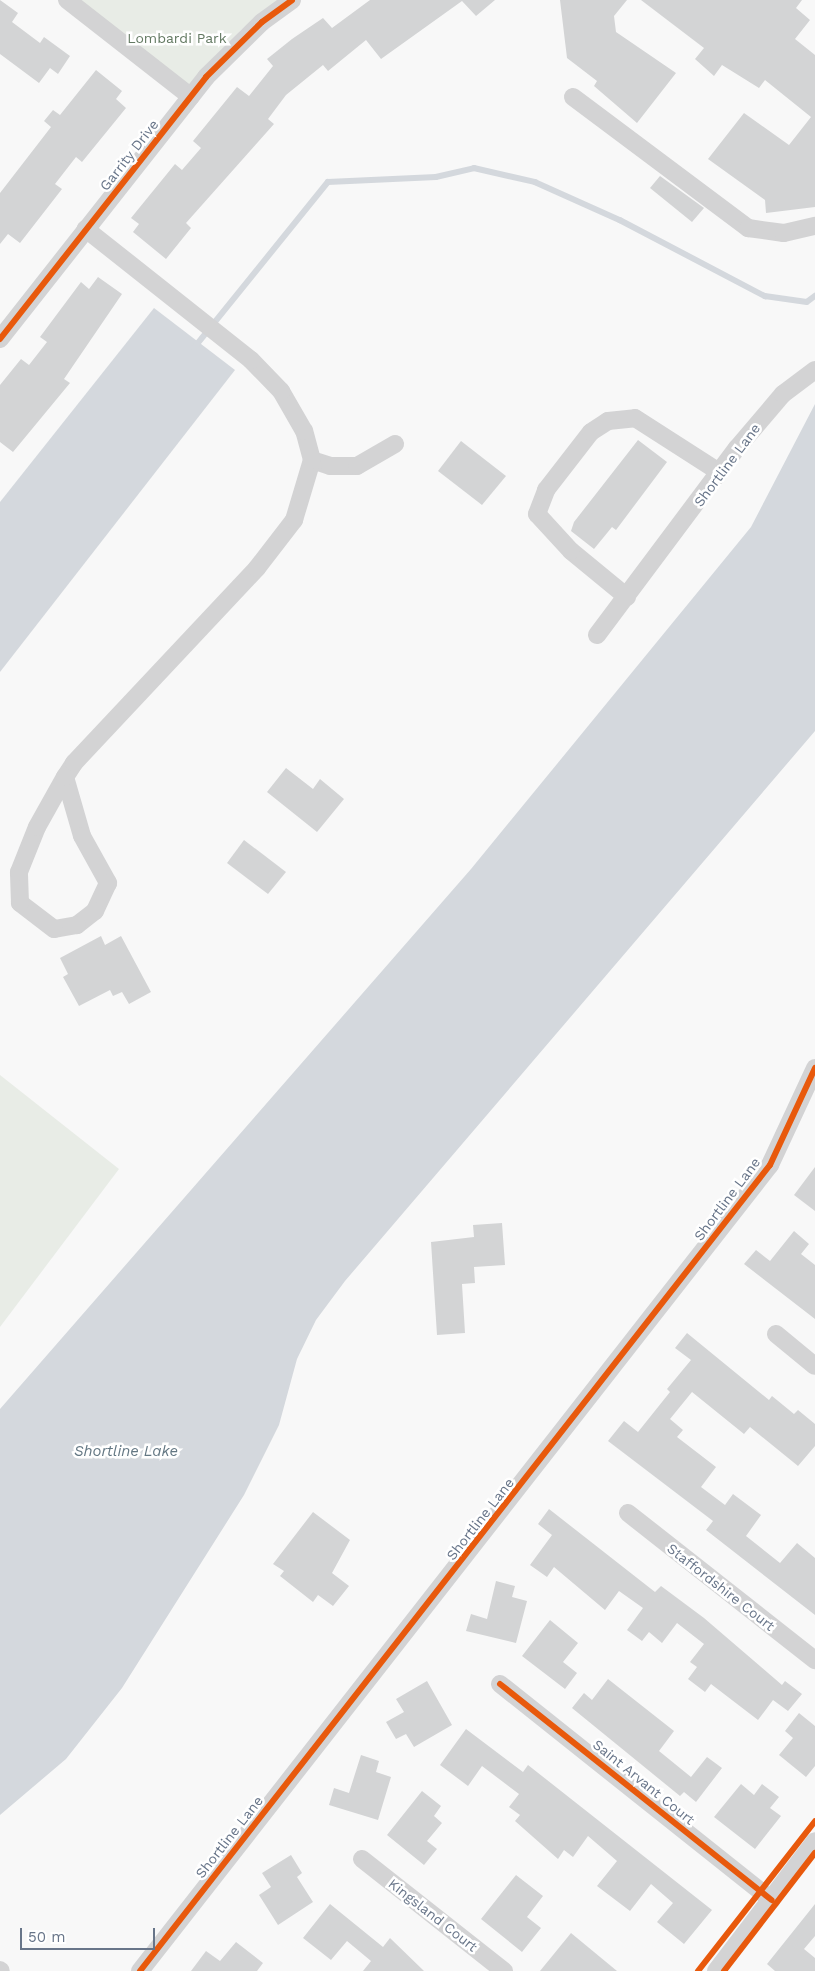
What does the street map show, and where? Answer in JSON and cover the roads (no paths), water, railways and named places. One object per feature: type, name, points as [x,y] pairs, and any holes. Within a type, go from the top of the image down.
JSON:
[{"type":"street","points":[[67,0],[191,97]]},
{"type":"street","name":"Garrity Drive","points":[[0,339],[191,97],[230,51],[292,0]]},
{"type":"street","points":[[572,96],[748,228],[784,232],[815,226]]},
{"type":"street","points":[[65,777],[82,836],[108,883],[95,911],[76,925],[54,929],[20,902],[19,872],[65,777],[74,762],[257,568],[294,520],[312,460],[304,431],[281,391],[252,360],[86,229]]},
{"type":"street","name":"Shortline Lane","points":[[597,635],[719,472],[783,394],[815,370]]},
{"type":"street","points":[[627,597],[571,550],[537,514],[546,490],[591,432],[608,421],[635,418],[719,472]]},
{"type":"street","points":[[312,460],[330,466],[357,466],[395,444]]},
{"type":"street","name":"Shortline Lane","points":[[140,1971],[770,1166],[815,1068]]},
{"type":"street","points":[[776,1334],[815,1366]]},
{"type":"street","name":"Staffordshire Court","points":[[628,1513],[815,1660]]},
{"type":"street","name":"Saint Arvant Court","points":[[500,1684],[772,1900]]},
{"type":"street","points":[[716,1971],[772,1900],[815,1841]]},
{"type":"street","name":"Kingsland Court","points":[[362,1859],[504,1971]]},
{"type":"water","points":[[154,308],[235,370],[0,672],[0,502]]},
{"type":"water","name":"Shortline Lake","points":[[815,404],[815,731],[345,1281],[316,1320],[297,1359],[279,1425],[244,1495],[122,1688],[66,1759],[0,1815],[0,1409],[471,869],[751,527]]},
{"type":"waterway","points":[[194,348],[328,182],[436,177],[474,168],[535,182],[620,220],[765,296],[807,302],[815,296]]},
{"type":"park label","name":"Lombardi Park","points":[[177,38]]}]
